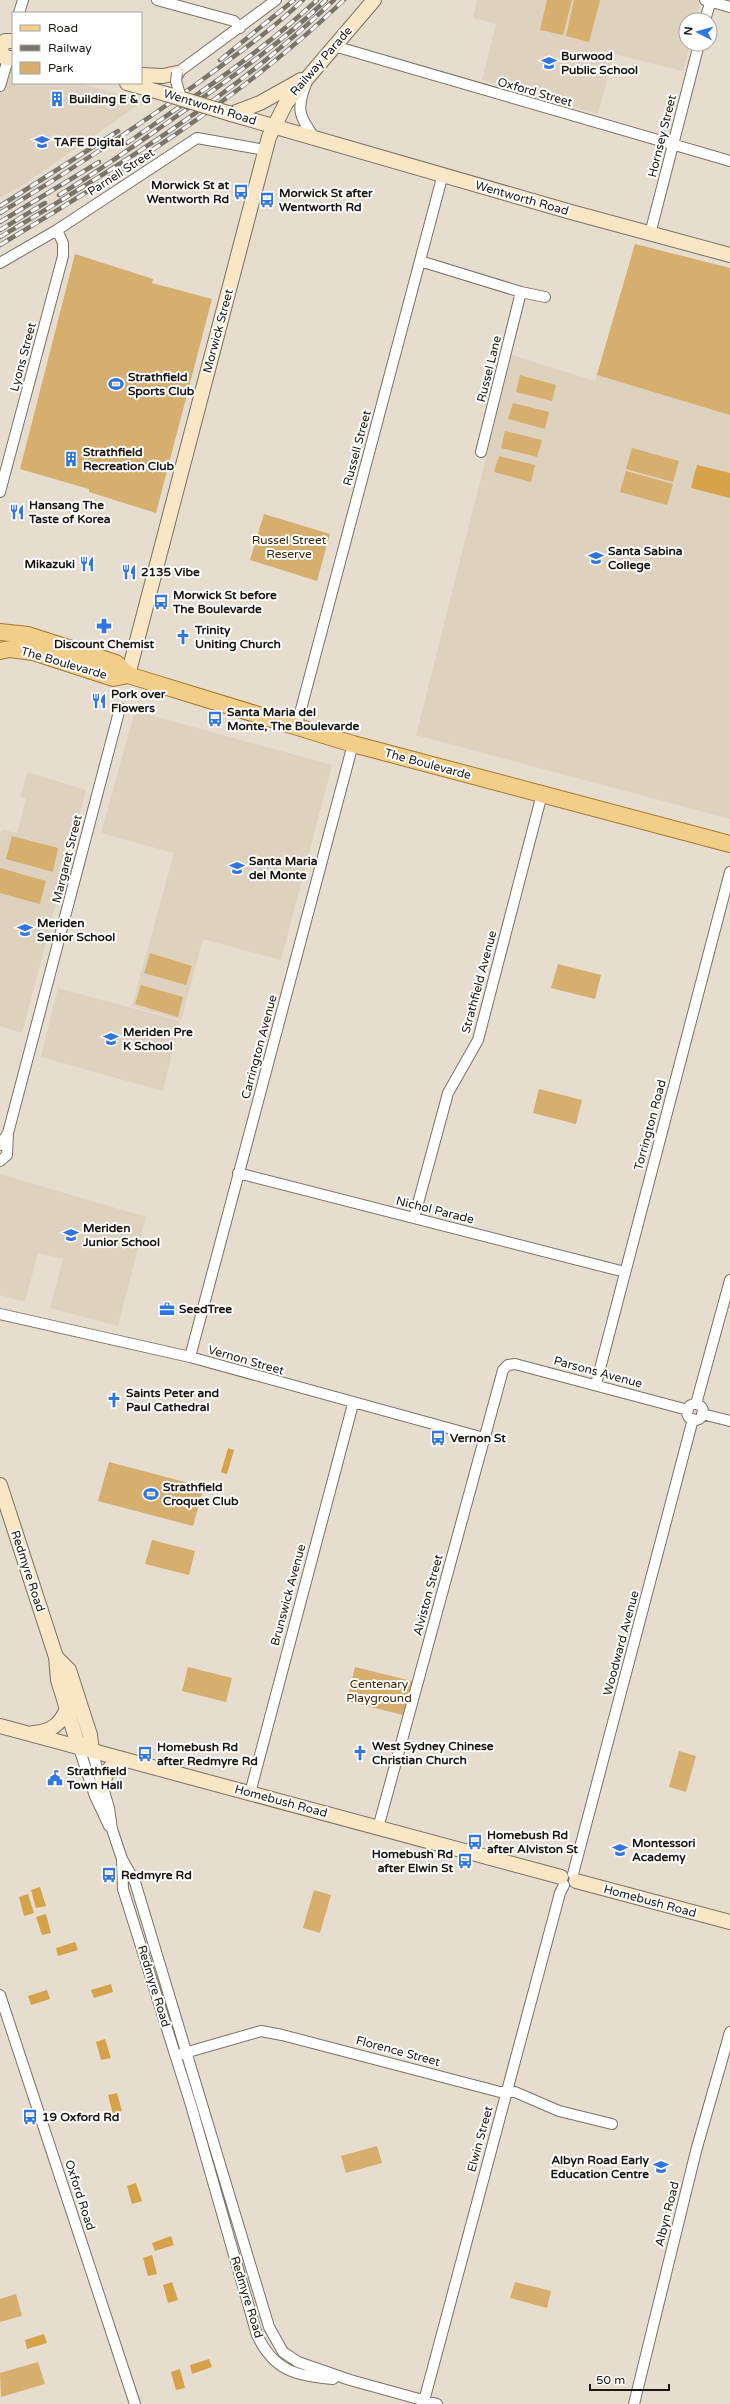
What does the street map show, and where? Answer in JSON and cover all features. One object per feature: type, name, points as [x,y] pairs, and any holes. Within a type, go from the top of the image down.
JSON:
[{"type":"main road","name":"Railway Parade","points":[[274,126],[286,103],[374,0]]},
{"type":"main road","points":[[8,42],[1,54],[10,58]]},
{"type":"main road","points":[[142,75],[163,76],[177,73]]},
{"type":"main road","points":[[231,114],[260,102],[310,75]]},
{"type":"main road","name":"Wentworth Road","points":[[131,84],[650,234],[730,255]]},
{"type":"main road","name":"Morwick Street","points":[[128,675],[265,150],[274,126]]},
{"type":"main road","name":"The Boulevarde","points":[[4,631],[28,635],[116,664],[128,675],[296,728],[730,844]]},
{"type":"main road","points":[[0,645],[19,645],[33,652]]},
{"type":"main road","name":"The Boulevarde","points":[[0,651],[15,649],[33,652],[113,678],[128,675]]},
{"type":"main road","name":"Redmyre Road","points":[[0,1486],[56,1656],[58,1680],[66,1708],[86,1749]]},
{"type":"main road","name":"Redmyre Road","points":[[56,1656],[69,1670],[90,1735],[86,1749]]},
{"type":"main road","points":[[29,1734],[41,1733],[53,1728],[59,1723],[66,1708]]},
{"type":"main road","name":"Homebush Road","points":[[0,1726],[728,1922]]},
{"type":"main road","points":[[103,1786],[107,1770],[113,1763],[123,1759]]},
{"type":"street","points":[[19,12],[23,0]]},
{"type":"street","points":[[157,0],[234,21],[240,28]]},
{"type":"street","points":[[181,98],[176,81],[177,73],[276,0]]},
{"type":"street","points":[[706,12],[708,0],[730,7]]},
{"type":"street","name":"Oxford Street","points":[[334,46],[730,162]]},
{"type":"street","name":"Hornsey Street","points":[[650,234],[697,52]]},
{"type":"street","points":[[0,86],[10,58]]},
{"type":"street","points":[[310,75],[300,97],[300,110],[304,121],[315,138]]},
{"type":"street","name":"Parnell Street","points":[[0,263],[57,230],[197,138],[265,150]]},
{"type":"street","name":"Russell Street","points":[[296,728],[443,174]]},
{"type":"street","name":"Lyons Street","points":[[0,492],[62,256],[63,243],[57,230]]},
{"type":"street","points":[[420,261],[521,292],[545,297]]},
{"type":"street","name":"Russel Lane","points":[[481,452],[521,292]]},
{"type":"street","name":"Margaret Street","points":[[0,1161],[7,1155],[8,1133],[120,708]]},
{"type":"street","name":"Carrington Avenue","points":[[190,1357],[353,744]]},
{"type":"street","name":"Strathfield Avenue","points":[[414,1218],[448,1093],[478,1040],[542,794]]},
{"type":"street","name":"Torrington Road","points":[[596,1384],[730,872]]},
{"type":"street","name":"Margaret Street","points":[[0,1146],[8,1133]]},
{"type":"street","name":"Nichol Parade","points":[[238,1173],[625,1272]]},
{"type":"street","points":[[692,1407],[702,1408],[700,1418],[693,1419],[689,1416],[730,1280]]},
{"type":"street","name":"Vernon Street","points":[[0,1314],[190,1357],[353,1404],[484,1438]]},
{"type":"street","name":"Parsons Avenue","points":[[503,1370],[508,1365],[515,1364],[692,1407]]},
{"type":"street","name":"Alviston Street","points":[[378,1828],[503,1370]]},
{"type":"street","name":"Brunswick Avenue","points":[[250,1793],[353,1404]]},
{"type":"street","points":[[702,1414],[730,1421]]},
{"type":"street","name":"Woodward Avenue","points":[[569,1879],[693,1419]]},
{"type":"street","name":"Redmyre Road","points":[[86,1749],[103,1786],[112,1830],[122,1859],[135,1882],[269,2327],[275,2341],[283,2352],[298,2362],[350,2380]]},
{"type":"street","name":"Redmyre Road","points":[[86,1749],[95,1796],[104,1818],[112,1830]]},
{"type":"street","name":"Redmyre Road","points":[[122,1859],[124,1889],[257,2335],[264,2350],[272,2360],[289,2371],[314,2377],[350,2380]]},
{"type":"street","name":"Elwin Street","points":[[424,2401],[560,1893],[569,1879]]},
{"type":"street","name":"Oxford Road","points":[[0,1995],[136,2404]]},
{"type":"street","name":"Florence Street","points":[[175,2056],[261,2031],[282,2035],[500,2092],[515,2092],[559,2111],[612,2124]]},
{"type":"street","name":"Albyn Road","points":[[634,2404],[696,2151],[730,2032]]},
{"type":"street","points":[[350,2380],[437,2404]]},
{"type":"shaded area","name":"Burwood Public School","points":[[477,0],[700,0],[698,12],[678,12],[678,52],[688,52],[683,71],[614,54],[598,114],[482,80],[496,24],[473,18]]},
{"type":"shaded area","name":"TAFE Digital","points":[[0,67],[12,68],[12,84],[82,84],[144,101],[26,183],[0,198]]},
{"type":"shaded area","name":"Santa Sabina College","points":[[635,244],[730,268],[730,819],[416,735],[512,355],[595,381]]},
{"type":"shaded area","points":[[697,465],[730,473],[730,498],[691,488]]},
{"type":"shaded area","name":"Santa Maria del Monte","points":[[135,711],[332,765],[281,960],[203,939],[181,1020],[132,1006],[174,853],[101,833]]},
{"type":"shaded area","name":"Meriden Senior School","points":[[28,772],[86,790],[22,1033],[0,1026],[0,833],[3,830],[17,833],[26,799],[20,796]]},
{"type":"shaded area","name":"Meriden Pre K School","points":[[58,988],[180,1021],[163,1091],[41,1057]]},
{"type":"shaded area","name":"Meriden Junior School","points":[[0,1174],[146,1217],[118,1326],[50,1308],[63,1259],[38,1253],[25,1302],[0,1295]]},
{"type":"shaded area","points":[[228,1448],[234,1450],[227,1474],[221,1472]]},
{"type":"shaded area","points":[[40,1887],[46,1906],[36,1908],[31,1890]]},
{"type":"shaded area","points":[[28,1894],[34,1913],[24,1916],[19,1897]]},
{"type":"shaded area","points":[[46,1914],[51,1933],[42,1935],[36,1917]]},
{"type":"shaded area","points":[[75,1942],[78,1950],[58,1956],[56,1948]]},
{"type":"shaded area","points":[[111,1984],[113,1992],[94,1998],[91,1990]]},
{"type":"shaded area","points":[[47,1990],[50,1999],[31,2005],[28,1996]]},
{"type":"shaded area","points":[[105,2039],[111,2058],[101,2060],[96,2042]]},
{"type":"shaded area","points":[[117,2093],[122,2111],[113,2114],[108,2095]]},
{"type":"shaded area","points":[[136,2183],[142,2201],[132,2204],[127,2186]]},
{"type":"shaded area","points":[[171,2236],[174,2245],[155,2251],[152,2243]]},
{"type":"shaded area","points":[[152,2255],[157,2274],[148,2276],[143,2258]]},
{"type":"shaded area","points":[[172,2282],[178,2300],[168,2303],[163,2285]]},
{"type":"shaded area","points":[[44,2334],[47,2343],[27,2349],[25,2340]]},
{"type":"shaded area","points":[[209,2359],[212,2367],[192,2374],[190,2365]]},
{"type":"shaded area","points":[[180,2369],[185,2388],[176,2390],[171,2372]]},
{"type":"green space","points":[[547,0],[572,0],[563,35],[540,30]]},
{"type":"green space","points":[[574,0],[600,0],[589,42],[566,36]]},
{"type":"green space","points":[[635,244],[730,268],[730,415],[597,375]]},
{"type":"green space","name":"Strathfield Sports Club","points":[[75,254],[153,279],[152,283],[212,299],[156,513],[89,492],[89,489],[20,469]]},
{"type":"green space","points":[[520,375],[556,385],[552,401],[516,392]]},
{"type":"green space","points":[[513,403],[549,412],[545,429],[508,419]]},
{"type":"green space","points":[[505,431],[542,440],[537,457],[501,448]]},
{"type":"green space","points":[[632,448],[679,461],[673,482],[626,469]]},
{"type":"green space","points":[[499,456],[535,465],[531,482],[494,472]]},
{"type":"green space","points":[[626,471],[673,484],[667,505],[620,492]]},
{"type":"green space","name":"Russel Street Reserve","points":[[264,514],[330,534],[317,581],[250,560]]},
{"type":"green space","points":[[12,836],[58,848],[53,872],[6,859]]},
{"type":"green space","points":[[0,868],[46,881],[40,904],[0,893]]},
{"type":"green space","points":[[150,953],[192,966],[186,985],[144,973]]},
{"type":"green space","points":[[558,964],[601,975],[595,999],[551,988]]},
{"type":"green space","points":[[141,985],[183,997],[178,1017],[135,1004]]},
{"type":"green space","points":[[539,1089],[582,1100],[576,1124],[533,1113]]},
{"type":"green space","name":"Strathfield Croquet Club","points":[[109,1462],[204,1487],[193,1526],[98,1501]]},
{"type":"green space","points":[[152,1540],[195,1551],[189,1575],[145,1564]]},
{"type":"green space","points":[[188,1667],[232,1678],[226,1702],[182,1691]]},
{"type":"green space","name":"Centenary Playground","points":[[355,1667],[412,1681],[403,1715],[347,1701]]},
{"type":"green space","points":[[679,1751],[696,1756],[686,1792],[669,1787]]},
{"type":"green space","points":[[314,1890],[331,1895],[320,1933],[303,1928]]},
{"type":"green space","points":[[377,2146],[382,2163],[346,2173],[341,2156]]},
{"type":"green space","points":[[515,2282],[551,2291],[547,2308],[510,2298]]},
{"type":"green space","points":[[16,2294],[22,2316],[0,2322],[0,2299]]},
{"type":"green space","points":[[38,2362],[45,2384],[1,2397],[0,2373]]},
{"type":"railway","points":[[220,60],[294,0]]},
{"type":"railway","points":[[0,213],[51,182],[150,117],[239,53],[303,0]]},
{"type":"railway","points":[[127,143],[249,57],[317,0]]},
{"type":"railway","points":[[59,195],[118,157],[235,75],[291,31],[326,0]]},
{"type":"railway","points":[[0,237],[88,184],[174,128],[257,67],[296,35],[334,0]]},
{"type":"railway","points":[[0,245],[90,190],[179,132],[264,69],[305,36],[344,0]]},
{"type":"railway","points":[[0,206],[118,131]]},
{"type":"railway","points":[[0,222],[99,162]]},
{"type":"railway","points":[[0,230],[45,203]]},
{"type":"place","name":"Burwood Public School","points":[[549,63]]},
{"type":"place","name":"Building E & G","points":[[57,99]]},
{"type":"place","name":"TAFE Digital","points":[[42,142]]},
{"type":"place","name":"Morwick St at Wentworth Rd","points":[[241,192]]},
{"type":"place","name":"Morwick St after Wentworth Rd","points":[[267,200]]},
{"type":"place","name":"Strathfield Sports Club","points":[[116,384]]},
{"type":"place","name":"Strathfield Recreation Club","points":[[71,459]]},
{"type":"place","name":"Hansang The Taste of Korea","points":[[17,512]]},
{"type":"place","name":"Santa Sabina College","points":[[596,558]]},
{"type":"place","name":"Mikazuki","points":[[87,564]]},
{"type":"place","name":"2135 Vibe","points":[[129,572]]},
{"type":"place","name":"Morwick St before The Boulevarde","points":[[161,602]]},
{"type":"place","name":"Discount Chemist","points":[[104,626]]},
{"type":"place","name":"Trinity Uniting Church","points":[[183,637]]},
{"type":"place","name":"Pork over Flowers","points":[[99,701]]},
{"type":"place","name":"Santa Maria del Monte, The Boulevarde","points":[[215,719]]},
{"type":"place","name":"Santa Maria del Monte","points":[[237,868]]},
{"type":"place","name":"Meriden Senior School","points":[[25,930]]},
{"type":"place","name":"Meriden Pre K School","points":[[111,1039]]},
{"type":"place","name":"Meriden Junior School","points":[[71,1235]]},
{"type":"place","name":"SeedTree","points":[[167,1309]]},
{"type":"place","name":"Saints Peter and Paul Cathedral","points":[[114,1400]]},
{"type":"place","name":"Vernon St","points":[[438,1438]]},
{"type":"place","name":"Strathfield Croquet Club","points":[[151,1494]]},
{"type":"place","name":"West Sydney Chinese Christian Church","points":[[360,1753]]},
{"type":"place","name":"Homebush Rd after Redmyre Rd","points":[[145,1754]]},
{"type":"place","name":"Strathfield Town Hall","points":[[55,1778]]},
{"type":"place","name":"Homebush Rd after Alviston St","points":[[475,1842]]},
{"type":"place","name":"Montessori Academy","points":[[620,1850]]},
{"type":"place","name":"Homebush Rd after Elwin St","points":[[465,1861]]},
{"type":"place","name":"Redmyre Rd","points":[[109,1875]]},
{"type":"place","name":"19 Oxford Rd","points":[[30,2117]]},
{"type":"place","name":"Albyn Road Early Education Centre","points":[[661,2167]]}]
